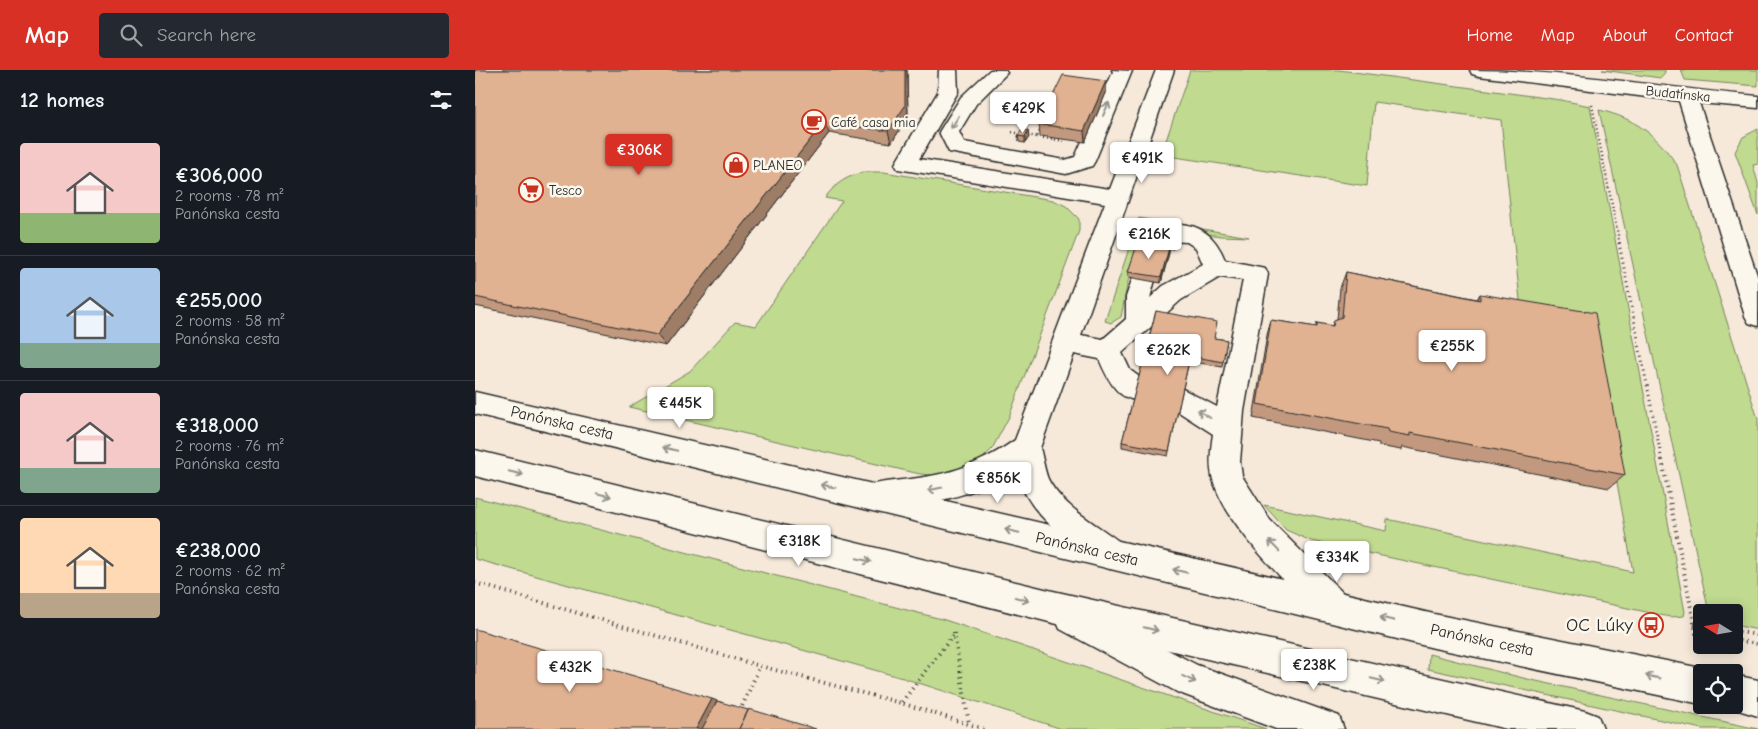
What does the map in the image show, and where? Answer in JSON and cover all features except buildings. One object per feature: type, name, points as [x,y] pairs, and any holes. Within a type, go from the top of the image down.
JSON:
[{"type":"street","points":[[999,72],[968,101],[949,132],[956,147],[1066,167],[1084,161],[1123,71],[1121,70]]},
{"type":"street","points":[[1111,554],[1090,536],[1061,517],[1050,505],[1038,490],[1031,473],[1026,448],[1165,70]]},
{"type":"street","name":"Budatínska","points":[[1479,70],[1687,96],[1758,102]]},
{"type":"street","points":[[949,74],[948,92],[906,164],[1117,198]]},
{"type":"street","points":[[1687,96],[1758,316]]},
{"type":"street","points":[[1152,251],[1157,236],[1164,232],[1195,237],[1205,244],[1216,268]]},
{"type":"street","points":[[1108,350],[1172,293],[1216,268],[1234,269],[1256,274],[1228,429],[1225,462],[1227,475],[1251,523],[1332,606]]},
{"type":"street","points":[[1139,321],[1138,297],[1143,280]]},
{"type":"street","points":[[1065,342],[1108,350]]},
{"type":"street","points":[[1108,350],[1120,377],[1137,390]]},
{"type":"street","points":[[1181,399],[1228,429]]},
{"type":"street","name":"Panónska cesta","points":[[475,403],[1434,631],[1693,684]]},
{"type":"street","points":[[875,497],[923,491],[973,480],[1007,463],[1026,448]]},
{"type":"street","points":[[475,463],[1053,607],[1585,729]]},
{"type":"street","points":[[1053,607],[1189,680],[1326,729]]},
{"type":"street","points":[[1743,695],[1758,698]]},
{"type":"path","points":[[1592,103],[1693,620]]},
{"type":"path","points":[[1037,136],[1041,128]]},
{"type":"path","points":[[1012,132],[1091,145]]},
{"type":"path","points":[[475,583],[760,666],[901,703],[984,729]]},
{"type":"path","points":[[1743,632],[1758,635]]},
{"type":"path","points":[[901,703],[954,633],[969,724]]},
{"type":"path","points":[[1743,642],[1758,644]]},
{"type":"path","points":[[736,720],[760,666]]},
{"type":"green space","points":[[1190,70],[1339,70],[1561,100],[1590,106],[1685,612],[1684,616],[1670,617],[1311,541],[1286,530],[1264,505],[1386,531],[1387,519],[1633,572],[1588,321],[1521,310],[1501,120],[1374,102],[1367,186],[1161,155]]},
{"type":"green space","points":[[1602,70],[1665,70],[1665,72],[1661,78]]},
{"type":"green space","points":[[1681,70],[1758,70],[1758,86],[1685,80]]},
{"type":"green space","points":[[1599,110],[1624,118],[1644,129],[1661,145],[1677,165],[1758,419],[1758,630],[1743,627],[1743,604],[1707,604]]},
{"type":"green space","points":[[1758,129],[1758,164],[1753,165],[1758,183],[1758,215],[1735,152],[1743,137]]},
{"type":"green space","points":[[866,172],[884,172],[1053,200],[1066,206],[1079,219],[1079,231],[1009,417],[992,449],[980,461],[941,476],[920,474],[629,407],[690,371],[735,322],[756,326],[842,201],[825,198],[843,180]]},
{"type":"green space","points":[[1139,218],[1249,237],[1221,236],[1173,229],[1147,234],[1133,264],[1121,317],[1111,323],[1105,321]]},
{"type":"green space","points":[[475,497],[945,620],[1266,729],[1062,729],[903,678],[475,559]]},
{"type":"green space","points":[[1429,654],[1527,679],[1758,729],[1702,729],[1428,669]]},
{"type":"place","name":"Café casa mia","points":[[814,122]]},
{"type":"place","name":"PLANEO","points":[[736,165]]},
{"type":"place","name":"Tesco","points":[[531,190]]},
{"type":"place","name":"OC Lúky","points":[[1651,625]]}]
